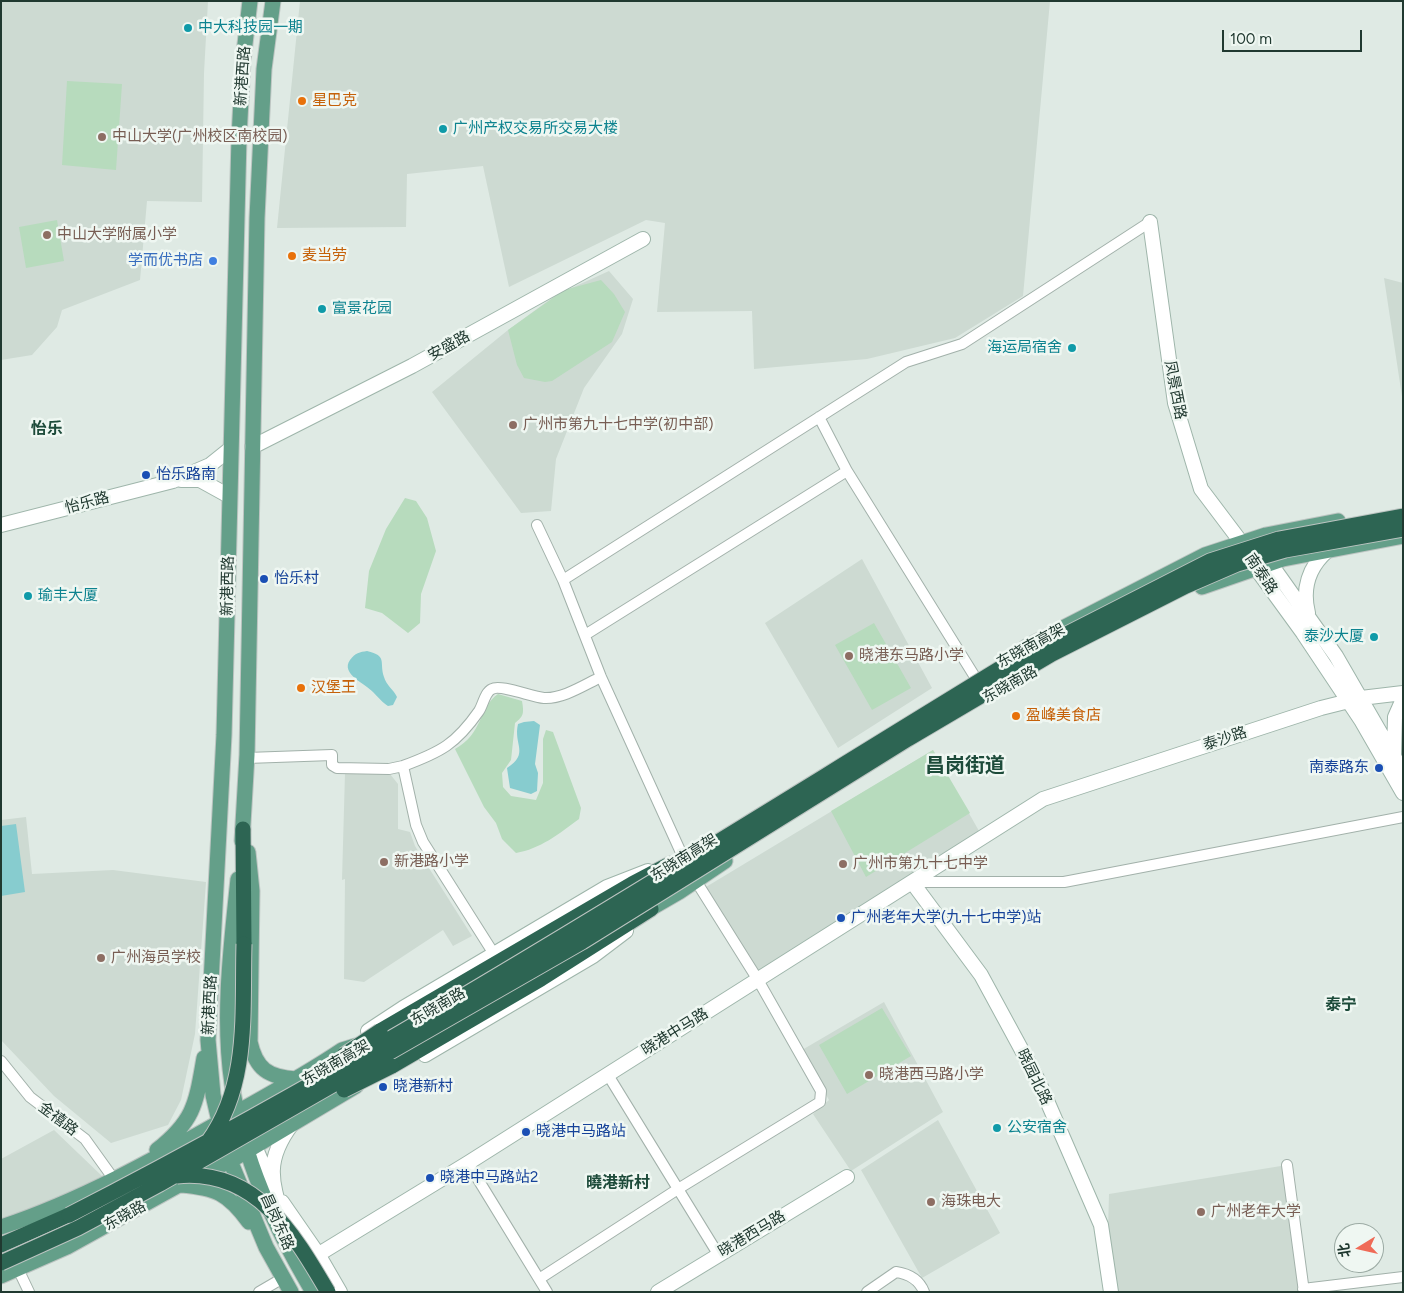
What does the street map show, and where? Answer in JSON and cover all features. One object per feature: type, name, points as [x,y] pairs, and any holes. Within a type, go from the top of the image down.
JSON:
[{"type":"highway","name":"东晓南高架","points":[[1,1262],[78,1228],[160,1184],[244,1124],[577,929],[996,671],[1062,634],[1189,570],[1230,553],[1279,539],[1403,516]]},
{"type":"highway","name":"东晓南高架","points":[[1,1244],[69,1215],[244,1124],[582,942],[916,735],[1052,654],[1178,590],[1237,564],[1285,550],[1403,529]]},
{"type":"highway","points":[[160,1184],[204,1148],[223,1120],[234,1093],[240,1052],[244,944],[243,829]]},
{"type":"highway","points":[[244,1124],[380,1031],[632,884],[670,864]]},
{"type":"highway","points":[[244,1124],[392,1066],[555,970],[651,909]]},
{"type":"highway","points":[[69,1215],[128,1188],[161,1178],[197,1175],[222,1181],[248,1192],[278,1216],[294,1235],[328,1292]]},
{"type":"main road","name":"新港西路","points":[[231,1163],[212,1081],[209,1032],[224,735],[239,138],[243,61],[250,1]]},
{"type":"main road","name":"新港西路","points":[[251,1148],[231,1078],[229,1041],[230,975],[243,829],[247,758],[260,123],[264,69],[273,1]]},
{"type":"main road","name":"东晓南路","points":[[244,1124],[328,1079],[390,1035],[618,901],[670,864],[975,677],[1050,634],[1155,579],[1205,555],[1241,542],[1307,526],[1403,508]]},
{"type":"main road","name":"东晓南路","points":[[251,1148],[340,1097],[385,1064],[587,942],[651,909],[757,839],[1012,683],[1188,593],[1255,567],[1403,536]]},
{"type":"main road","points":[[243,829],[249,856],[252,891],[250,1042],[258,1065],[280,1078],[296,1079]]},
{"type":"main road","points":[[136,1167],[177,1133],[192,1111],[196,1102],[209,1032]]},
{"type":"main road","points":[[342,1050],[390,1035]]},
{"type":"main road","name":"东晓南路","points":[[244,1124],[296,1079],[342,1050]]},
{"type":"main road","points":[[212,1081],[231,1078]]},
{"type":"main road","points":[[1,1227],[44,1211],[114,1178],[221,1122],[244,1124]]},
{"type":"main road","points":[[221,1122],[244,1124]]},
{"type":"main road","points":[[231,1163],[244,1124]]},
{"type":"main road","name":"东晓路","points":[[1,1276],[19,1271],[67,1247],[179,1185],[231,1163],[251,1148]]},
{"type":"main road","name":"昌岗东路","points":[[251,1148],[279,1231],[313,1292]]},
{"type":"main road","name":"昌岗东路","points":[[231,1163],[266,1247],[291,1292]]},
{"type":"main road","points":[[179,1185],[213,1189],[226,1196],[235,1203],[266,1247]]},
{"type":"street","points":[[563,580],[906,362],[962,344],[1150,222]]},
{"type":"street","name":"凤景西路","points":[[1150,222],[1175,403],[1201,489],[1241,542]]},
{"type":"street","name":"安盛路","points":[[252,447],[412,366],[643,239]]},
{"type":"street","points":[[819,417],[847,471],[975,677]]},
{"type":"street","points":[[173,480],[210,465],[230,449]]},
{"type":"street","points":[[585,635],[847,471]]},
{"type":"street","points":[[173,480],[200,480],[229,496]]},
{"type":"street","name":"怡乐路","points":[[1,525],[173,480]]},
{"type":"street","points":[[537,525],[563,580],[601,677],[683,856]]},
{"type":"street","name":"南泰路","points":[[1241,542],[1270,563],[1310,618],[1403,793]]},
{"type":"street","name":"南泰路","points":[[1241,542],[1255,567],[1354,699],[1403,772]]},
{"type":"street","points":[[1310,618],[1305,602],[1308,577],[1315,563],[1327,551]]},
{"type":"street","points":[[247,758],[332,755],[332,765],[337,768],[389,769],[403,766],[423,759],[454,742],[467,729],[481,708],[488,692],[493,688],[499,687],[530,696],[546,698],[558,696],[601,677]]},
{"type":"street","points":[[1384,694],[1403,686]]},
{"type":"street","name":"泰沙路","points":[[1051,796],[1354,699],[1403,693]]},
{"type":"street","points":[[1395,758],[1394,717],[1403,699]]},
{"type":"street","points":[[403,766],[416,825],[423,842],[494,954]]},
{"type":"street","name":"晓港中马路","points":[[298,1267],[468,1163],[1033,805],[1051,796]]},
{"type":"street","points":[[912,882],[1064,882],[1403,817]]},
{"type":"street","name":"东晓南路","points":[[342,1050],[387,1018],[607,887],[633,875],[670,864]]},
{"type":"street","points":[[539,1279],[678,1189],[820,1102],[821,1090],[758,980],[696,881]]},
{"type":"street","name":"晓园北路","points":[[912,882],[981,975],[1038,1080],[1102,1225],[1110,1292]]},
{"type":"street","name":"东晓南路","points":[[340,1097],[396,1072],[593,956],[651,909]]},
{"type":"street","points":[[374,1046],[376,1054],[385,1064]]},
{"type":"street","name":"金禧路","points":[[1,1061],[30,1097],[86,1139],[114,1178]]},
{"type":"street","points":[[608,1075],[718,1254]]},
{"type":"street","points":[[293,1124],[277,1148],[273,1161],[273,1181],[298,1267]]},
{"type":"street","points":[[251,1148],[276,1194],[318,1254],[340,1292]]},
{"type":"street","points":[[468,1163],[548,1292]]},
{"type":"street","points":[[1287,1165],[1303,1290],[1403,1277]]},
{"type":"street","points":[[136,1167],[153,1200]]},
{"type":"street","name":"晓港西马路","points":[[658,1292],[847,1177]]},
{"type":"street","points":[[19,1271],[29,1292]]},
{"type":"street","points":[[867,1292],[896,1272],[909,1274],[922,1285],[924,1292]]},
{"type":"street","points":[[259,1292],[283,1278]]},
{"type":"shaded area","name":"中山大学(广州校区南校园)","points":[[1,1],[208,1],[204,73],[202,202],[147,201],[140,280],[62,310],[57,327],[32,355],[1,360]]},
{"type":"shaded area","points":[[300,1],[1050,1],[1023,296],[955,338],[867,359],[754,369],[752,311],[657,312],[665,223],[646,220],[509,287],[483,166],[407,174],[406,227],[277,228]]},
{"type":"shaded area","name":"广州市第九十七中学(初中部)","points":[[609,271],[633,299],[622,334],[584,388],[556,459],[551,511],[521,513],[432,392],[508,330],[556,295]]},
{"type":"shaded area","points":[[1384,278],[1403,283],[1403,403]]},
{"type":"shaded area","name":"晓港东马路小学","points":[[862,559],[932,688],[838,748],[765,623]]},
{"type":"shaded area","name":"广州市第九十七中学","points":[[933,750],[983,838],[758,980],[701,890]]},
{"type":"shaded area","name":"新港路小学","points":[[345,773],[390,774],[398,784],[398,829],[410,832],[415,846],[472,936],[453,946],[443,930],[364,982],[344,979],[345,879],[342,880]]},
{"type":"shaded area","name":"广州海员学校","points":[[26,817],[32,874],[113,870],[206,882],[195,1034],[181,1100],[168,1125],[111,1143],[54,1096],[1,1040],[1,820]]},
{"type":"shaded area","name":"晓港西马路小学","points":[[884,1002],[943,1112],[851,1171],[813,1114],[829,1100],[802,1050]]},
{"type":"shaded area","name":"海珠电大","points":[[938,1120],[1000,1233],[922,1278],[861,1170]]},
{"type":"shaded area","points":[[54,1130],[102,1176],[35,1210],[1,1221],[1,1159]]},
{"type":"shaded area","name":"广州老年大学","points":[[1287,1165],[1304,1292],[1114,1292],[1108,1230],[1109,1194]]},
{"type":"green space","points":[[67,81],[122,84],[116,170],[62,165]]},
{"type":"green space","points":[[57,220],[64,261],[26,268],[19,227]]},
{"type":"green space","points":[[601,280],[614,294],[625,312],[612,342],[552,381],[545,382],[524,378],[517,365],[508,330],[564,290]]},
{"type":"green space","points":[[405,498],[416,501],[427,518],[436,551],[421,594],[420,623],[408,633],[382,613],[365,608],[369,571],[386,529]]},
{"type":"green space","points":[[874,623],[911,688],[872,710],[835,645]]},
{"type":"green space","points":[[498,694],[522,701],[523,709],[522,716],[515,723],[511,760],[502,773],[503,787],[511,796],[536,800],[543,783],[543,739],[546,730],[553,732],[581,808],[579,819],[557,835],[533,848],[516,853],[502,839],[496,823],[484,807],[455,749],[471,736],[487,706]]},
{"type":"green space","points":[[933,750],[970,813],[866,877],[831,811]]},
{"type":"green space","points":[[882,1008],[911,1056],[847,1094],[819,1045]]},
{"type":"water","points":[[367,651],[380,657],[385,680],[397,697],[393,705],[388,706],[348,670],[348,665],[352,658],[358,653]]},
{"type":"water","points":[[534,721],[540,725],[535,764],[538,773],[537,791],[531,794],[510,788],[507,768],[518,758],[518,724]]},
{"type":"water","points":[[16,824],[25,892],[1,896],[1,826]]},
{"type":"place","name":"中大科技园一期","points":[[188,28]]},
{"type":"place","name":"星巴克","points":[[302,101]]},
{"type":"place","name":"广州产权交易所交易大楼","points":[[443,129]]},
{"type":"place","name":"中山大学(广州校区南校园)","points":[[102,137]]},
{"type":"place","name":"中山大学附属小学","points":[[47,235]]},
{"type":"place","name":"麦当劳","points":[[292,256]]},
{"type":"place","name":"学而优书店","points":[[213,261]]},
{"type":"place","name":"富景花园","points":[[322,309]]},
{"type":"place","name":"海运局宿舍","points":[[1072,348]]},
{"type":"place","name":"广州市第九十七中学(初中部)","points":[[513,425]]},
{"type":"place","name":"怡乐路南","points":[[146,475]]},
{"type":"place","name":"怡乐村","points":[[264,579]]},
{"type":"place","name":"瑜丰大厦","points":[[28,596]]},
{"type":"place","name":"泰沙大厦","points":[[1374,637]]},
{"type":"place","name":"晓港东马路小学","points":[[849,656]]},
{"type":"place","name":"汉堡王","points":[[301,688]]},
{"type":"place","name":"盈峰美食店","points":[[1016,716]]},
{"type":"place","name":"南泰路东","points":[[1379,768]]},
{"type":"place","name":"新港路小学","points":[[384,862]]},
{"type":"place","name":"广州市第九十七中学","points":[[843,864]]},
{"type":"place","name":"广州老年大学(九十七中学)站","points":[[841,918]]},
{"type":"place","name":"广州海员学校","points":[[101,958]]},
{"type":"place","name":"晓港西马路小学","points":[[869,1075]]},
{"type":"place","name":"晓港新村","points":[[383,1087]]},
{"type":"place","name":"公安宿舍","points":[[997,1128]]},
{"type":"place","name":"晓港中马路站","points":[[526,1132]]},
{"type":"place","name":"晓港中马路站2","points":[[430,1178]]},
{"type":"place","name":"海珠电大","points":[[931,1202]]},
{"type":"place","name":"广州老年大学","points":[[1201,1212]]},
{"type":"district","name":"怡乐","points":[[47,429]]},
{"type":"district","name":"昌岗街道","points":[[965,766]]},
{"type":"district","name":"泰宁","points":[[1341,1005]]},
{"type":"district","name":"曉港新村","points":[[618,1183]]}]
